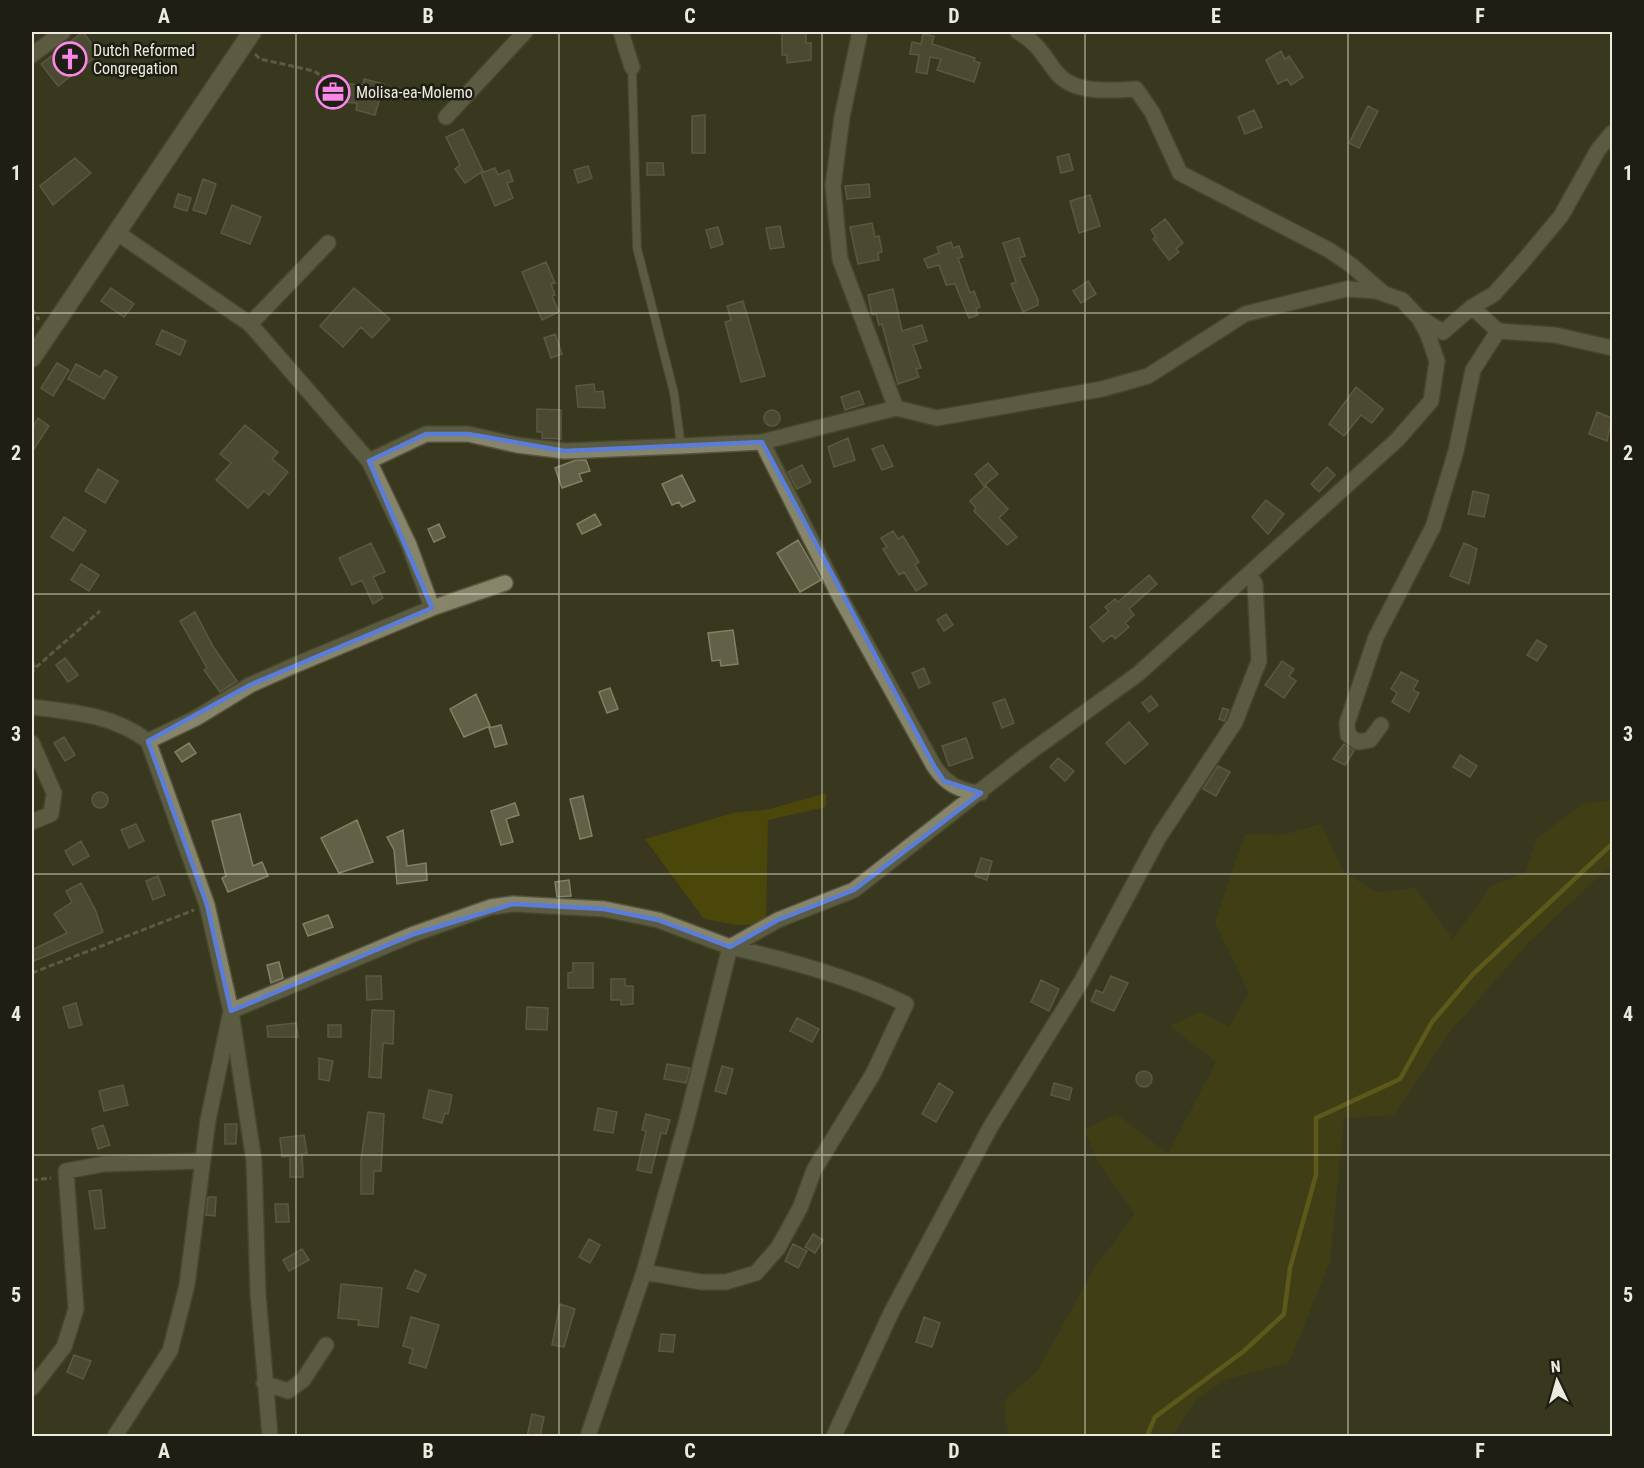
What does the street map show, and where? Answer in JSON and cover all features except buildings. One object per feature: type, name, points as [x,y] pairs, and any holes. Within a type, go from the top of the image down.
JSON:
[{"type":"main road","points":[[32,358],[248,38]]},
{"type":"street","points":[[32,55],[63,32]]},
{"type":"street","points":[[446,117],[525,32]]},
{"type":"street","points":[[621,32],[632,68]]},
{"type":"street","points":[[860,32],[842,117],[833,186],[840,259],[896,408]]},
{"type":"street","points":[[1018,32],[1045,53],[1057,73],[1065,80],[1093,89],[1136,89],[1157,120],[1180,173],[1329,250],[1351,265],[1383,294]]},
{"type":"street","points":[[369,461],[426,434],[468,434],[517,445],[565,451],[762,442],[896,408],[937,418],[1102,389],[1148,376],[1245,314],[1346,289],[1383,294],[1402,300],[1419,318],[1443,332],[1473,307],[1494,294],[1561,216],[1598,150],[1612,133]]},
{"type":"street","points":[[116,232],[250,324],[369,461],[409,545],[432,608]]},
{"type":"street","points":[[250,324],[328,243]]},
{"type":"street","points":[[1473,307],[1498,331],[1555,335],[1612,348]]},
{"type":"street","points":[[588,1437],[644,1272],[686,1123],[730,947],[778,920],[854,890],[981,793],[1026,755],[1138,674],[1250,575],[1397,440],[1431,401],[1437,361],[1419,318]]},
{"type":"street","points":[[1381,725],[1370,740],[1358,742],[1348,735],[1347,723],[1376,637],[1433,527],[1456,451],[1473,370],[1498,331]]},
{"type":"street","points":[[762,442],[839,595],[897,695],[934,766],[944,781],[965,791],[981,793]]},
{"type":"street","points":[[834,1437],[892,1311],[992,1126],[1081,982],[1160,837],[1235,722],[1258,661],[1256,584],[1250,575]]},
{"type":"street","points":[[148,741],[196,718],[250,686],[432,608],[505,583]]},
{"type":"street","points":[[32,707],[80,713],[108,720],[129,727],[148,741],[207,905],[231,1011],[254,1161],[258,1294],[270,1437]]},
{"type":"street","points":[[32,744],[54,793],[51,814],[32,822]]},
{"type":"street","points":[[231,1011],[414,934],[490,907],[513,904],[604,909],[658,920],[730,947],[779,958],[883,993],[906,1004],[873,1074],[814,1170],[800,1208],[778,1248],[756,1273],[718,1282],[644,1272]]},
{"type":"street","points":[[115,1437],[170,1351],[187,1286],[202,1161],[231,1011]]},
{"type":"street","points":[[32,1388],[64,1347],[76,1309],[66,1171],[104,1164],[202,1161]]},
{"type":"street","points":[[264,1383],[288,1391],[303,1380],[326,1345]]},
{"type":"lane","points":[[632,68],[637,248],[674,393],[681,446]]},
{"type":"path","points":[[248,38],[260,59],[314,71],[324,78]]},
{"type":"path","points":[[34,669],[100,611]]},
{"type":"path","points":[[32,652],[34,669],[32,675]]},
{"type":"path","points":[[32,973],[207,905]]},
{"type":"path","points":[[32,1180],[48,1180],[66,1171]]},
{"type":"highlighted area","points":[[426,434],[468,434],[565,451],[762,442],[934,766],[944,781],[981,793],[854,890],[778,920],[730,947],[658,920],[604,909],[513,904],[414,934],[231,1011],[207,905],[148,741],[250,685],[432,608],[369,461]]},
{"type":"shaded area","points":[[826,793],[826,807],[768,820],[766,924],[737,925],[704,919],[645,839],[733,813],[770,809]]},
{"type":"shaded area","points":[[1612,800],[1612,864],[1529,942],[1447,1035],[1394,1115],[1344,1118],[1330,1261],[1289,1362],[1225,1380],[1196,1400],[1172,1436],[1008,1436],[1004,1401],[1038,1370],[1094,1269],[1135,1214],[1097,1160],[1085,1129],[1116,1114],[1168,1154],[1216,1062],[1170,1026],[1200,1012],[1229,1027],[1249,993],[1215,922],[1245,834],[1283,835],[1321,824],[1344,873],[1378,892],[1415,888],[1453,939],[1491,886],[1526,873],[1536,839],[1583,804]]},
{"type":"waterway","points":[[1147,1436],[1155,1417],[1244,1351],[1284,1314],[1290,1268],[1316,1175],[1316,1118],[1400,1079],[1432,1022],[1473,974],[1612,844]]},
{"type":"place","name":"Dutch Reformed Congregation","points":[[70,59]]},
{"type":"place","name":"Molisa-ea-Molemo","points":[[333,92]]}]
